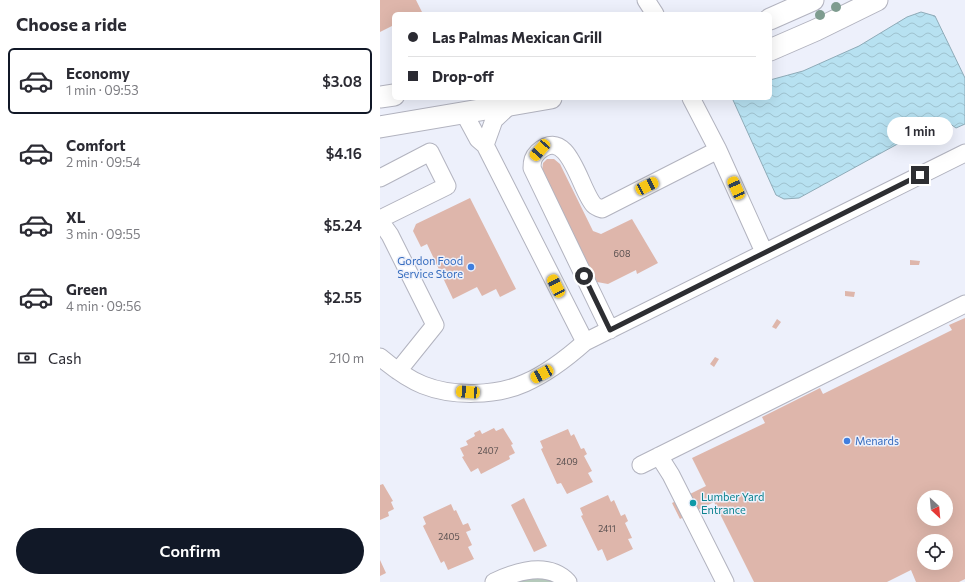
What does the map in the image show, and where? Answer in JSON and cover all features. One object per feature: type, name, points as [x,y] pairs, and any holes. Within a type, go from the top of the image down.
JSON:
[{"type":"main road","points":[[772,18],[813,0]]},
{"type":"main road","points":[[772,49],[816,30],[876,0]]},
{"type":"main road","points":[[380,97],[392,95]]},
{"type":"main road","points":[[380,127],[539,100]]},
{"type":"street","points":[[646,0],[654,12]]},
{"type":"street","points":[[691,100],[718,150],[764,252]]},
{"type":"street","points":[[485,145],[494,120],[510,105]]},
{"type":"street","points":[[464,113],[478,139],[485,145],[585,342]]},
{"type":"street","points":[[610,330],[532,168],[532,159],[540,150],[552,145],[562,148],[569,157],[593,204],[602,210],[718,150]]},
{"type":"street","points":[[380,178],[430,152],[447,186],[380,220],[390,235],[435,325],[398,370]]},
{"type":"street","points":[[380,357],[398,370],[424,385],[445,391],[494,392],[525,384],[565,359],[585,342],[764,252],[965,154]]},
{"type":"street","points":[[641,465],[965,304]]},
{"type":"street","points":[[659,456],[671,475],[725,582]]},
{"type":"street","points":[[494,582],[515,572],[535,569],[562,576],[568,582]]},
{"type":"green space","points":[[536,576],[557,582],[515,582]]},
{"type":"water","points":[[921,12],[935,16],[965,78],[965,124],[956,128],[949,123],[934,124],[799,198],[784,199],[776,195],[733,100],[772,100],[772,79],[803,71],[859,46],[907,17]]},
{"type":"building","points":[[380,0],[416,0],[422,12],[392,12],[392,26],[380,32]]},
{"type":"building","points":[[547,159],[554,159],[560,164],[593,231],[601,234],[632,219],[658,263],[637,274],[636,270],[608,284],[597,282],[542,171],[543,163]]},
{"type":"building","name":"Gordon Food Service Store","points":[[470,198],[516,289],[500,297],[496,289],[482,296],[477,287],[453,299],[427,244],[421,247],[413,231],[416,224]]},
{"type":"building","points":[[910,260],[920,261],[919,265],[910,265]]},
{"type":"building","points":[[845,291],[855,292],[854,297],[845,296]]},
{"type":"building","name":"Menards","points":[[965,318],[965,579],[959,582],[916,582],[911,570],[887,582],[754,582],[714,502],[680,519],[672,503],[706,486],[692,458],[765,423],[762,417],[820,388],[823,394],[952,330],[949,325]]},
{"type":"building","points":[[777,319],[781,322],[776,329],[772,327]]},
{"type":"building","points":[[715,357],[719,359],[714,367],[710,364]]},
{"type":"building","points":[[494,428],[496,431],[503,428],[513,444],[511,445],[515,453],[509,456],[510,459],[481,474],[478,468],[471,472],[462,457],[464,456],[460,448],[468,445],[466,441],[475,436],[474,433],[480,430],[482,434]]},
{"type":"building","points":[[568,429],[571,436],[574,434],[581,449],[584,448],[587,454],[584,456],[592,471],[588,473],[593,482],[567,494],[561,483],[557,484],[541,449],[543,448],[540,441]]},
{"type":"building","points":[[383,484],[393,501],[391,502],[394,509],[388,512],[389,516],[380,520],[380,485]]},
{"type":"building","points":[[608,495],[611,502],[614,500],[621,516],[625,514],[628,521],[625,523],[632,538],[628,539],[633,549],[607,561],[602,549],[598,551],[581,516],[583,515],[580,508]]},
{"type":"building","points":[[524,498],[547,546],[534,552],[511,505]]},
{"type":"building","points":[[451,504],[454,511],[456,510],[463,525],[468,523],[471,530],[466,532],[472,545],[468,547],[474,559],[448,570],[444,561],[441,563],[423,526],[426,524],[423,517]]},
{"type":"building","points":[[380,560],[386,573],[380,576]]},
{"type":"place","name":"Gordon Food Service Store","points":[[471,267]]},
{"type":"place","name":"Menards","points":[[847,441]]},
{"type":"place","name":"Lumber Yard Entrance","points":[[693,503]]},
{"type":"route","points":[[584,276],[610,330],[920,175]]}]
